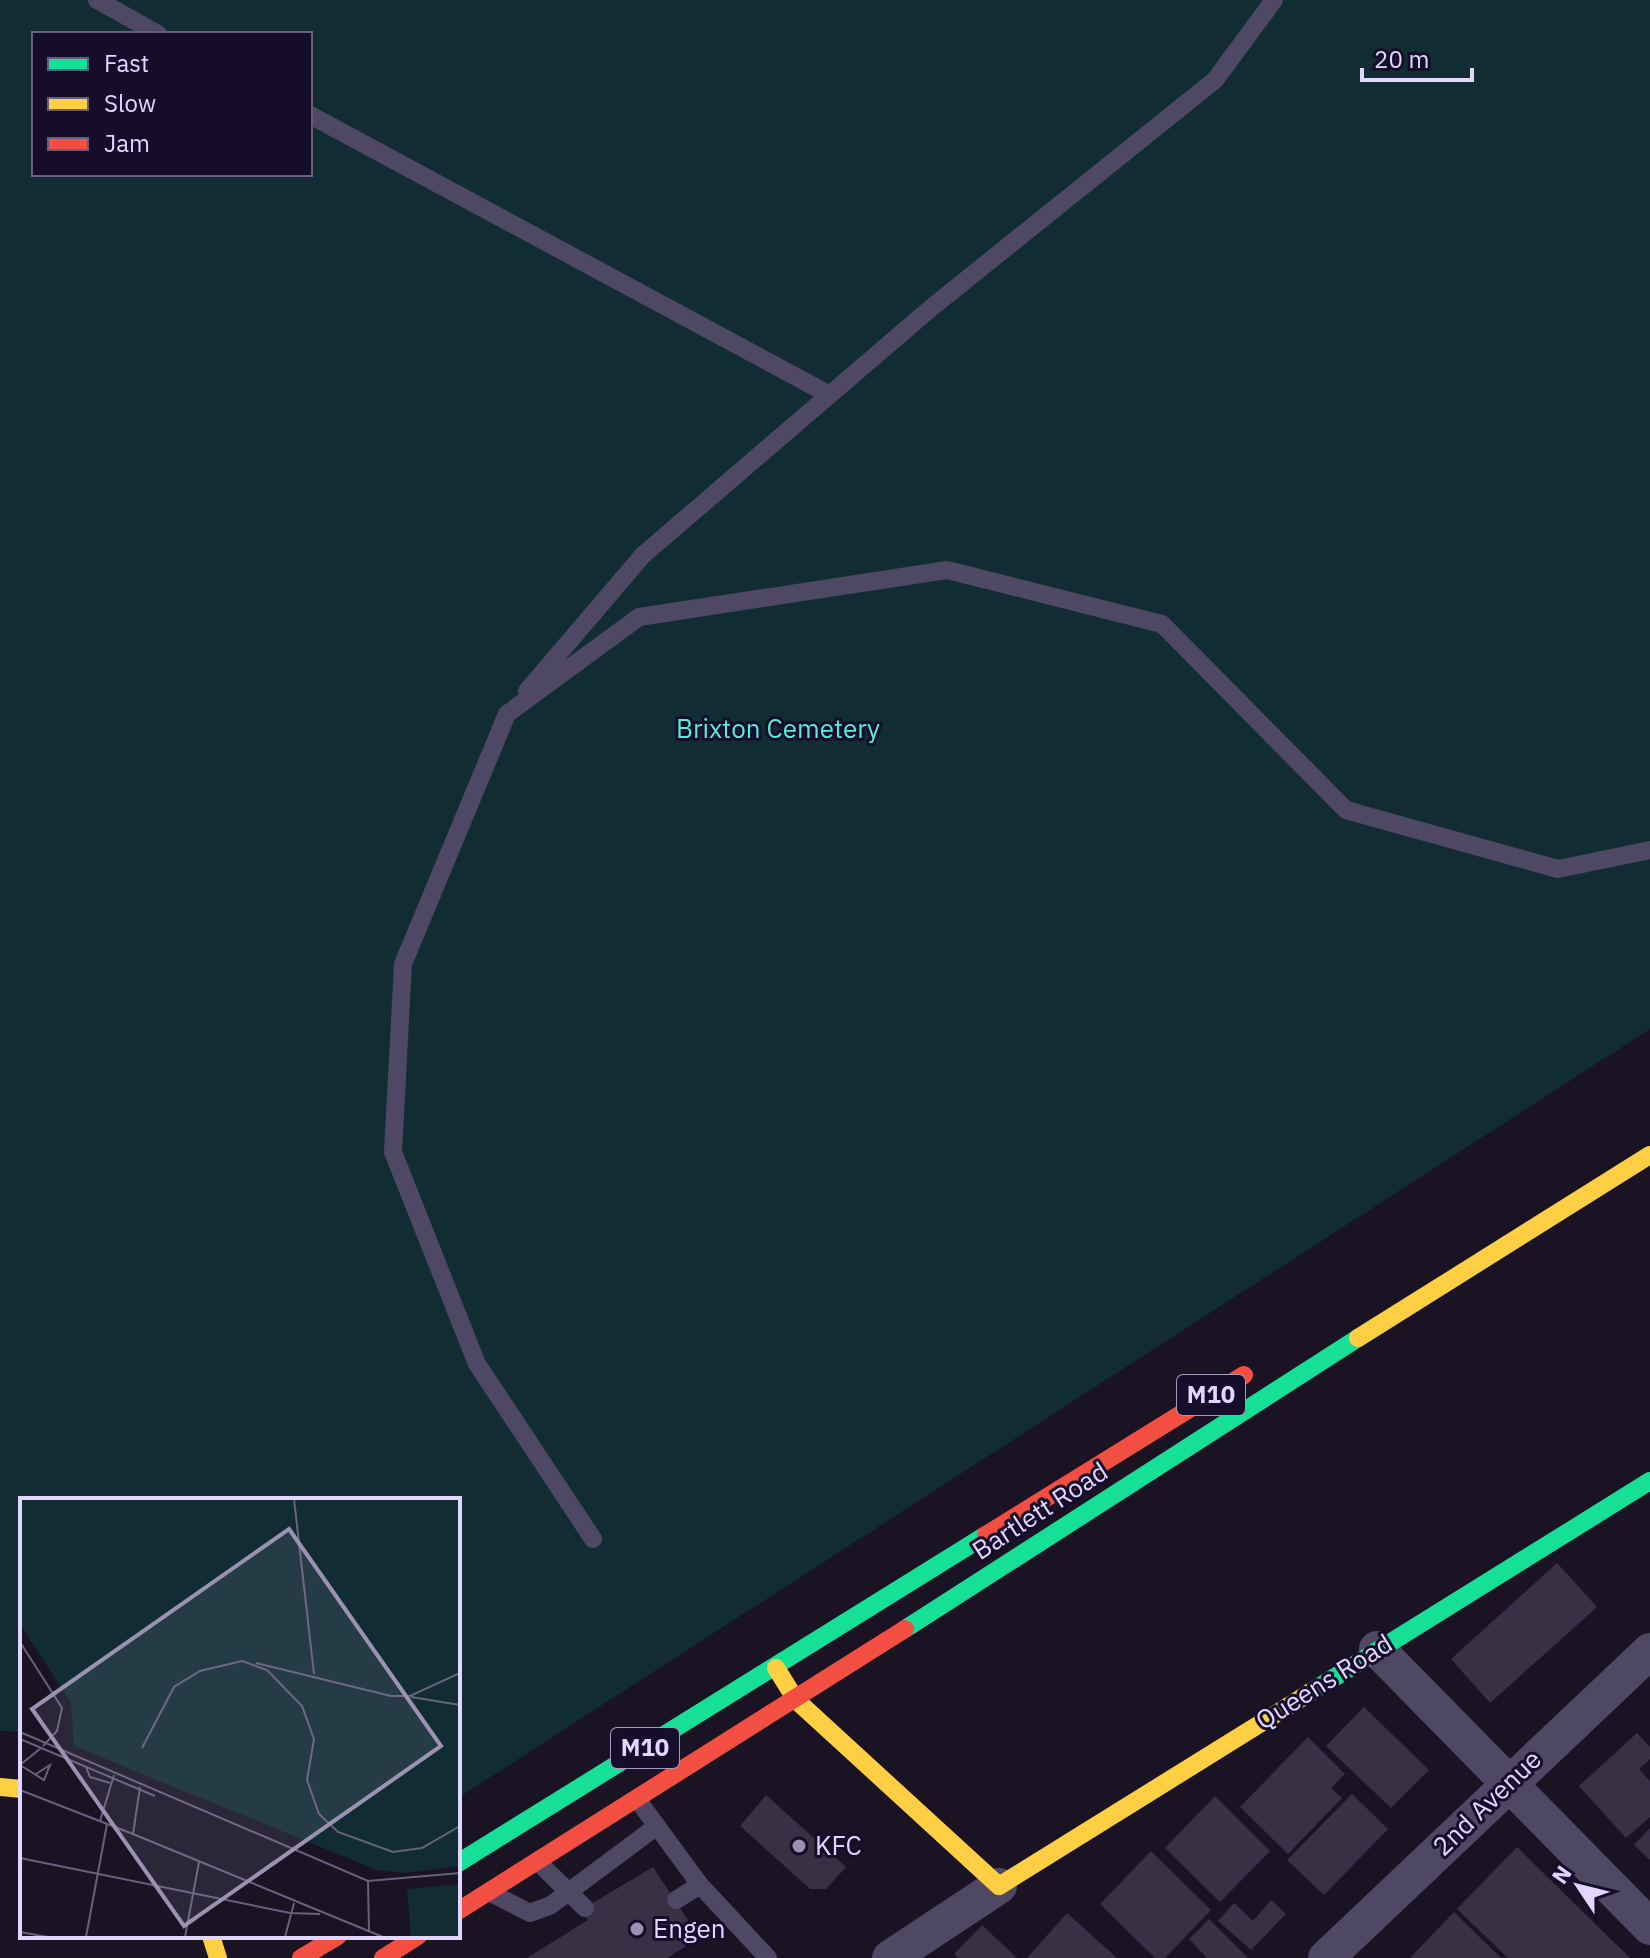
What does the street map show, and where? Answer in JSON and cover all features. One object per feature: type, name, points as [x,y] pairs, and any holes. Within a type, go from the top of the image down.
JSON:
[{"type":"main road","name":"Bartlett Road","points":[[460,1910],[796,1700],[1253,1404],[1650,1155]]},
{"type":"main road","name":"Bartlett Road","points":[[460,1862],[1259,1367]]},
{"type":"main road","name":"Queens Road","points":[[999,1886],[1650,1481]]},
{"type":"main road","points":[[775,1666],[796,1700],[999,1886]]},
{"type":"main road","points":[[0,1787],[20,1789]]},
{"type":"main road","points":[[212,1938],[218,1958]]},
{"type":"main road","points":[[301,1958],[335,1938]]},
{"type":"main road","points":[[383,1958],[415,1938]]},
{"type":"street","points":[[1377,1649],[1650,1927]]},
{"type":"street","name":"2nd Avenue","points":[[1326,1958],[1650,1651]]},
{"type":"street","name":"Queens Road","points":[[890,1958],[999,1886]]},
{"type":"lane","points":[[97,0],[154,32]]},
{"type":"lane","points":[[593,1539],[477,1364],[393,1152],[403,964],[507,714],[643,555],[828,394],[1215,80],[1274,0]]},
{"type":"lane","points":[[312,116],[828,394]]},
{"type":"lane","points":[[507,714],[639,617],[947,570],[1162,624],[1346,810],[1558,869],[1650,850]]},
{"type":"lane","points":[[621,1764],[637,1800],[700,1885],[768,1958]]},
{"type":"lane","points":[[488,1892],[530,1913],[551,1905],[657,1826]]},
{"type":"lane","points":[[537,1861],[585,1908]]},
{"type":"lane","points":[[676,1900],[700,1885]]},
{"type":"green space","name":"Brixton Cemetery","points":[[0,0],[1650,0],[1650,1029],[460,1797],[460,1498],[20,1498],[20,1732],[0,1731]]},
{"type":"building","points":[[1557,1563],[1597,1607],[1490,1703],[1451,1659]]},
{"type":"building","points":[[1364,1707],[1429,1770],[1391,1808],[1326,1746]]},
{"type":"building","points":[[1637,1733],[1650,1747],[1650,1759],[1639,1769],[1650,1781],[1650,1817],[1626,1838],[1579,1786]]},
{"type":"building","points":[[1308,1737],[1345,1774],[1331,1788],[1342,1798],[1288,1854],[1240,1807]]},
{"type":"building","points":[[1352,1794],[1388,1829],[1324,1895],[1287,1860]]},
{"type":"building","points":[[766,1795],[846,1867],[826,1889],[810,1889],[740,1826]]},
{"type":"building","points":[[1215,1796],[1270,1851],[1220,1902],[1165,1848]]},
{"type":"building","points":[[1650,1828],[1650,1860],[1634,1845]]},
{"type":"building","points":[[1517,1847],[1630,1958],[1508,1958],[1457,1909]]},
{"type":"building","points":[[1151,1851],[1211,1910],[1165,1958],[1155,1958],[1100,1904]]},
{"type":"building","points":[[653,1867],[699,1937],[668,1958],[527,1958],[588,1920],[581,1910]]},
{"type":"building","points":[[1271,1900],[1286,1914],[1251,1950],[1218,1921],[1234,1903],[1253,1921]]},
{"type":"building","points":[[1454,1912],[1501,1958],[1410,1958]]},
{"type":"building","points":[[1067,1913],[1117,1958],[1027,1958]]},
{"type":"building","points":[[1209,1919],[1248,1958],[1207,1958],[1189,1939]]},
{"type":"building","points":[[982,1925],[1017,1958],[958,1958],[954,1954]]},
{"type":"traffic: fast","points":[[905,1629],[1358,1338]]},
{"type":"traffic: fast","points":[[1311,1692],[1650,1481]]},
{"type":"traffic: fast","points":[[460,1862],[986,1535]]},
{"type":"traffic: slow","points":[[1358,1338],[1650,1155]]},
{"type":"traffic: slow","points":[[776,1668],[796,1700],[999,1886],[1311,1692]]},
{"type":"traffic: slow","points":[[0,1787],[20,1789]]},
{"type":"traffic: slow","points":[[212,1938],[218,1958]]},
{"type":"traffic: jam","points":[[986,1535],[1244,1375]]},
{"type":"traffic: jam","points":[[460,1910],[905,1629]]},
{"type":"traffic: jam","points":[[301,1958],[335,1938]]},
{"type":"traffic: jam","points":[[383,1958],[415,1938]]},
{"type":"place","name":"KFC","points":[[799,1846]]},
{"type":"place","name":"Engen","points":[[637,1929]]}]
